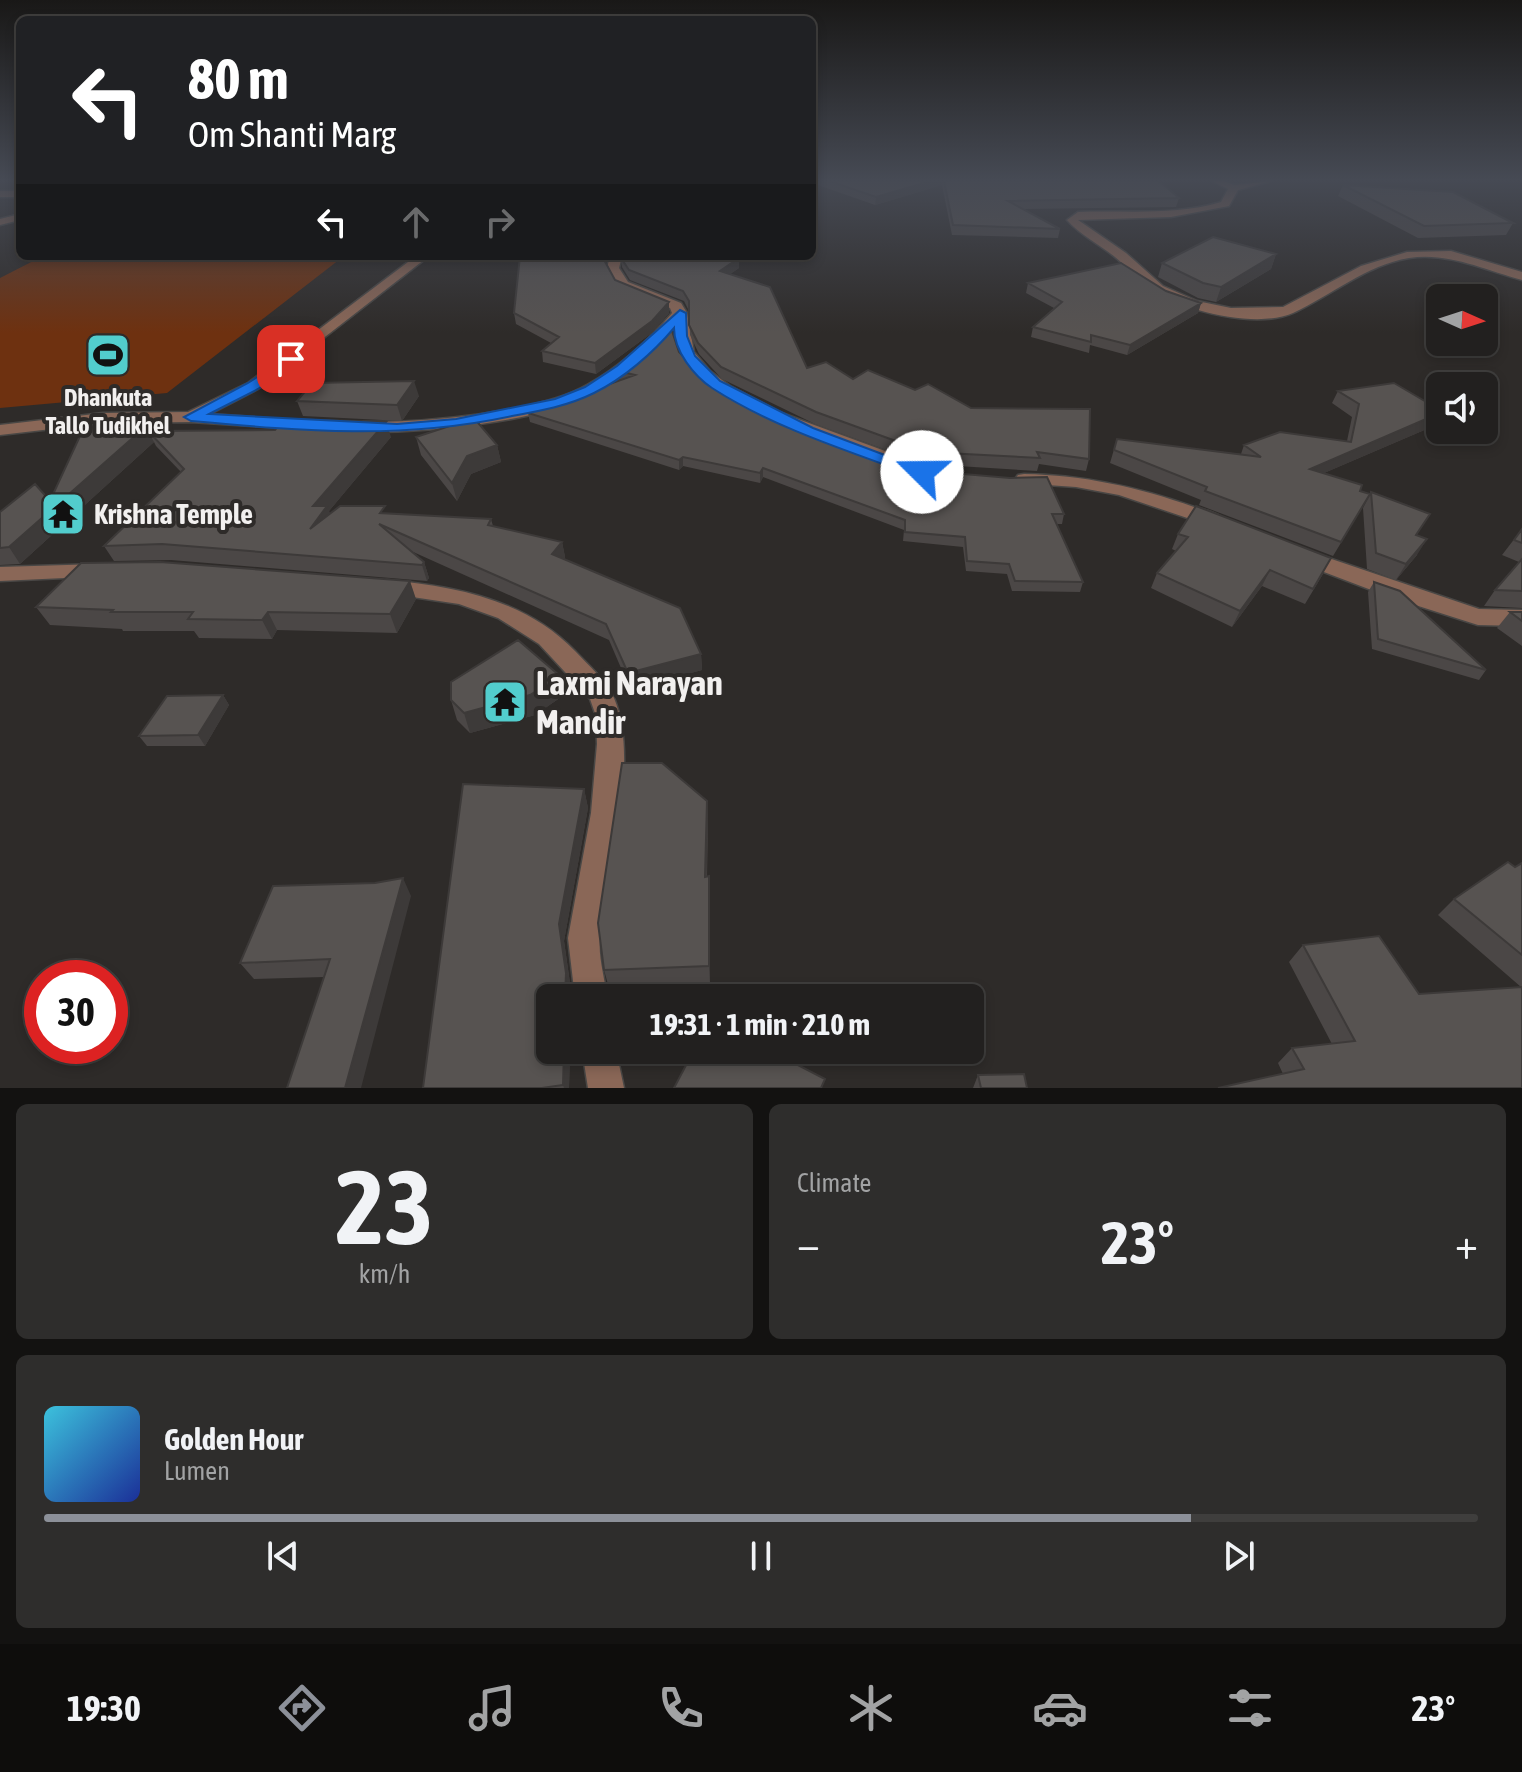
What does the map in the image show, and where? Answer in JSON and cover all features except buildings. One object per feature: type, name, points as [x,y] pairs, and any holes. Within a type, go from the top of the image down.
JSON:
[{"type":"street","points":[[1088,232],[1128,261],[1143,278],[1160,290],[1188,302],[1231,311],[1286,311],[1383,259],[1413,252],[1455,255],[1522,276]]},
{"type":"street","points":[[191,417],[253,386],[418,260]]},
{"type":"street","points":[[615,260],[613,268],[623,285],[676,306],[680,313],[680,336],[689,358],[715,384],[808,431],[922,472],[950,475]]},
{"type":"street","points":[[0,430],[103,418],[191,417],[397,429],[456,424],[559,402],[590,390],[660,337],[680,313]]},
{"type":"street","points":[[0,446],[45,425]]},
{"type":"street","points":[[1008,479],[1070,478],[1156,498],[1238,531]]},
{"type":"street","points":[[1279,547],[1395,591],[1478,617],[1522,618]]},
{"type":"street","points":[[0,574],[126,571]]},
{"type":"street","points":[[362,586],[424,590],[479,601],[550,639],[603,698],[610,734],[610,777],[583,942],[589,984]]},
{"type":"street","points":[[602,1064],[606,1088]]},
{"type":"shaded area","name":"Dhankuta Tallo Tudikhel","points":[[35,260],[339,260],[167,393],[0,408],[0,278]]},
{"type":"place","name":"Dhankuta Tallo Tudikhel","points":[[108,355]]},
{"type":"place","name":"Krishna Temple","points":[[63,514]]},
{"type":"place","name":"Laxmi Narayan Mandir","points":[[505,702]]},
{"type":"route","points":[[291,359],[253,386],[191,417],[282,425],[397,429],[456,424],[559,402],[590,390],[660,337],[680,313],[680,336],[689,358],[715,384],[808,431],[922,472]]}]
